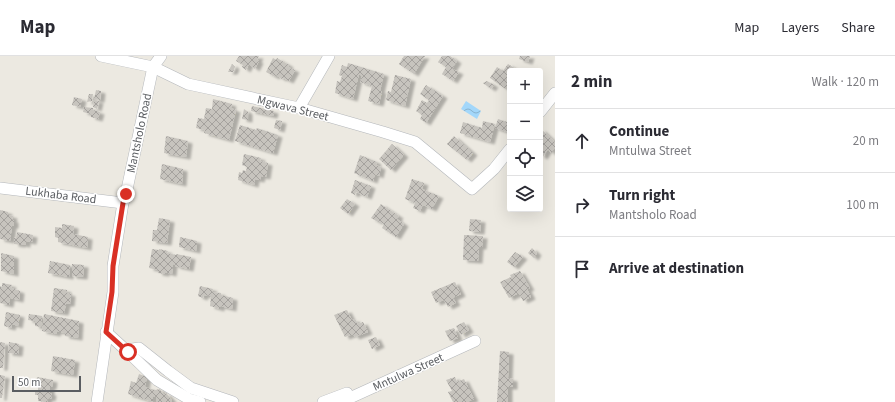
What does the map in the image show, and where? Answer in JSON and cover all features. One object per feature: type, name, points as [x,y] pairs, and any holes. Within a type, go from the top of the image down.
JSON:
[{"type":"street","name":"Mgwava Street","points":[[101,56],[153,67],[188,84],[299,108],[415,142],[472,189],[494,169],[507,153]]},
{"type":"street","name":"Mantsholo Road","points":[[97,402],[112,292],[113,266],[123,203],[153,67],[161,56]]},
{"type":"street","points":[[299,108],[329,56]]},
{"type":"street","points":[[543,108],[555,93]]},
{"type":"street","name":"Lukhaba Road","points":[[0,188],[123,203]]},
{"type":"street","points":[[106,332],[157,380],[189,399],[200,402]]},
{"type":"street","name":"Mntulwa Street","points":[[341,402],[442,356],[468,342]]},
{"type":"street","points":[[126,350],[139,348],[191,388],[233,402]]},
{"type":"street","points":[[323,402],[338,398],[418,363],[433,354],[442,356]]},
{"type":"water","points":[[466,101],[481,111],[477,119],[461,109]]},
{"type":"building","points":[[239,56],[259,56],[257,60],[259,61],[255,69],[249,64],[246,70],[242,67],[243,65],[236,61]]},
{"type":"building","points":[[404,56],[425,56],[414,74],[399,64]]},
{"type":"building","points":[[442,56],[450,56],[457,61],[452,69],[459,72],[453,81],[442,74],[446,67],[438,62]]},
{"type":"building","points":[[520,56],[530,56],[528,62],[519,59]]},
{"type":"building","points":[[273,58],[276,60],[277,58],[289,65],[288,67],[295,70],[289,81],[276,75],[275,77],[266,72]]},
{"type":"building","points":[[348,63],[384,74],[379,104],[368,101],[372,86],[360,82],[362,76],[359,74],[353,99],[335,93],[337,81],[340,82],[342,76],[339,75],[342,65],[347,67]]},
{"type":"building","points":[[232,64],[235,67],[233,72],[228,72]]},
{"type":"building","points":[[508,64],[514,68],[507,68],[507,90],[490,78],[497,67],[503,71]]},
{"type":"building","points":[[395,75],[411,79],[405,106],[386,100],[388,91],[391,92]]},
{"type":"building","points":[[487,81],[494,85],[491,89],[483,83]]},
{"type":"building","points":[[426,85],[443,96],[426,123],[420,119],[422,115],[416,111],[422,100],[427,103],[429,100],[420,94]]},
{"type":"building","points":[[96,90],[101,91],[100,100],[94,99]]},
{"type":"building","points":[[89,94],[93,94],[92,101],[87,102]]},
{"type":"building","points":[[74,97],[82,99],[80,107],[72,105]]},
{"type":"building","points":[[213,99],[232,104],[231,108],[236,110],[229,140],[204,133],[205,130],[196,128],[198,118],[204,119],[206,108],[212,109]]},
{"type":"building","points":[[94,100],[99,101],[97,109],[93,107]]},
{"type":"building","points":[[252,106],[274,111],[273,116],[251,111]]},
{"type":"building","points":[[84,107],[93,108],[93,110],[100,112],[98,119],[91,117],[91,114],[83,112]]},
{"type":"building","points":[[244,109],[248,112],[248,120],[242,119]]},
{"type":"building","points":[[498,119],[507,122],[507,132],[495,128]]},
{"type":"building","points":[[276,120],[282,121],[280,130],[274,128]]},
{"type":"building","points":[[483,121],[495,124],[490,142],[460,133],[463,122],[482,128]]},
{"type":"building","points":[[240,125],[256,130],[257,128],[278,135],[273,153],[235,141]]},
{"type":"building","points":[[543,131],[555,142],[555,149],[551,153],[548,149],[543,157]]},
{"type":"building","points":[[166,136],[188,141],[186,157],[164,153]]},
{"type":"building","points":[[454,136],[473,153],[467,160],[447,144]]},
{"type":"building","points":[[392,144],[404,155],[391,170],[379,159]]},
{"type":"building","points":[[244,154],[261,158],[260,161],[268,163],[266,177],[261,176],[260,180],[255,179],[254,185],[238,180],[239,172],[242,173],[243,170],[246,171],[247,167],[242,165]]},
{"type":"building","points":[[360,155],[377,162],[376,165],[381,167],[379,176],[375,174],[373,181],[354,173]]},
{"type":"building","points":[[162,164],[183,169],[182,184],[160,179]]},
{"type":"building","points":[[412,179],[424,183],[422,189],[439,196],[432,209],[423,205],[420,211],[413,208],[415,203],[405,199]]},
{"type":"building","points":[[355,180],[371,186],[367,197],[356,192],[355,195],[351,193]]},
{"type":"building","points":[[347,199],[355,204],[348,214],[340,208]]},
{"type":"building","points":[[381,204],[399,216],[397,219],[404,224],[396,237],[382,228],[384,224],[371,218]]},
{"type":"building","points":[[0,210],[8,212],[8,215],[13,216],[12,220],[14,220],[14,226],[12,226],[10,241],[0,239]]},
{"type":"building","points":[[159,218],[170,220],[167,243],[152,241],[153,230],[157,230]]},
{"type":"building","points":[[470,219],[481,220],[480,232],[469,231]]},
{"type":"building","points":[[62,224],[74,226],[73,234],[88,237],[87,248],[58,242],[58,238],[55,237],[55,227],[62,228]]},
{"type":"building","points":[[17,232],[33,235],[32,242],[26,241],[26,245],[14,244],[14,237],[16,238]]},
{"type":"building","points":[[464,235],[483,236],[482,247],[479,247],[478,261],[463,260]]},
{"type":"building","points":[[180,237],[197,241],[196,251],[179,247]]},
{"type":"building","points":[[532,248],[537,253],[534,258],[528,253]]},
{"type":"building","points":[[152,249],[159,249],[168,251],[167,253],[191,257],[189,269],[175,266],[176,265],[173,264],[172,274],[165,272],[165,274],[158,273],[158,270],[149,268]]},
{"type":"building","points":[[515,252],[523,257],[514,267],[507,262]]},
{"type":"building","points":[[1,253],[14,256],[14,274],[1,271]]},
{"type":"building","points":[[50,261],[70,265],[69,277],[48,273]]},
{"type":"building","points":[[72,264],[84,265],[83,277],[72,276]]},
{"type":"building","points":[[520,271],[530,288],[527,289],[531,297],[523,301],[519,293],[509,298],[500,282],[511,277],[510,275]]},
{"type":"building","points":[[455,282],[461,294],[453,298],[456,303],[448,307],[444,300],[436,303],[431,292]]},
{"type":"building","points":[[2,283],[12,285],[11,288],[20,291],[19,300],[10,298],[9,305],[0,303],[0,286],[2,287]]},
{"type":"building","points":[[200,286],[213,289],[212,292],[221,293],[221,295],[233,298],[232,309],[220,306],[220,309],[210,306],[211,296],[204,295],[203,298],[198,296]]},
{"type":"building","points":[[54,288],[67,290],[67,293],[71,294],[70,304],[66,304],[64,313],[51,311]]},
{"type":"building","points":[[347,310],[352,320],[355,319],[358,324],[363,322],[368,332],[355,337],[353,334],[345,337],[334,315]]},
{"type":"building","points":[[6,312],[20,315],[18,326],[12,324],[11,328],[4,326]]},
{"type":"building","points":[[29,314],[42,316],[41,327],[35,326],[35,321],[28,320]]},
{"type":"building","points":[[44,314],[79,321],[78,338],[65,336],[65,333],[57,331],[56,334],[42,331]]},
{"type":"building","points":[[464,322],[469,330],[461,335],[456,326]]},
{"type":"building","points":[[454,328],[458,338],[450,341],[445,331]]},
{"type":"building","points":[[376,337],[380,345],[372,349],[368,340]]},
{"type":"building","points":[[0,342],[5,343],[3,368],[0,368]]},
{"type":"building","points":[[9,342],[19,344],[18,354],[8,353]]},
{"type":"building","points":[[500,351],[509,352],[508,378],[513,379],[513,387],[508,387],[508,402],[497,402]]},
{"type":"building","points":[[53,356],[75,360],[73,375],[51,371]]},
{"type":"building","points":[[139,374],[147,377],[145,387],[155,390],[160,389],[164,395],[166,393],[172,400],[171,402],[156,402],[156,397],[153,396],[153,402],[128,394],[131,381],[136,383]]},
{"type":"building","points":[[0,375],[5,376],[2,398],[0,398]]},
{"type":"building","points":[[37,377],[53,380],[52,387],[50,387],[50,393],[52,393],[51,399],[48,398],[47,402],[38,401],[38,395],[35,395],[35,390],[38,390],[38,385],[36,384]]},
{"type":"building","points":[[455,377],[457,382],[464,379],[474,399],[467,402],[453,402],[448,392],[452,391],[446,380]]},
{"type":"route","points":[[126,194],[123,203],[113,266],[112,292],[106,332],[128,352]]}]
